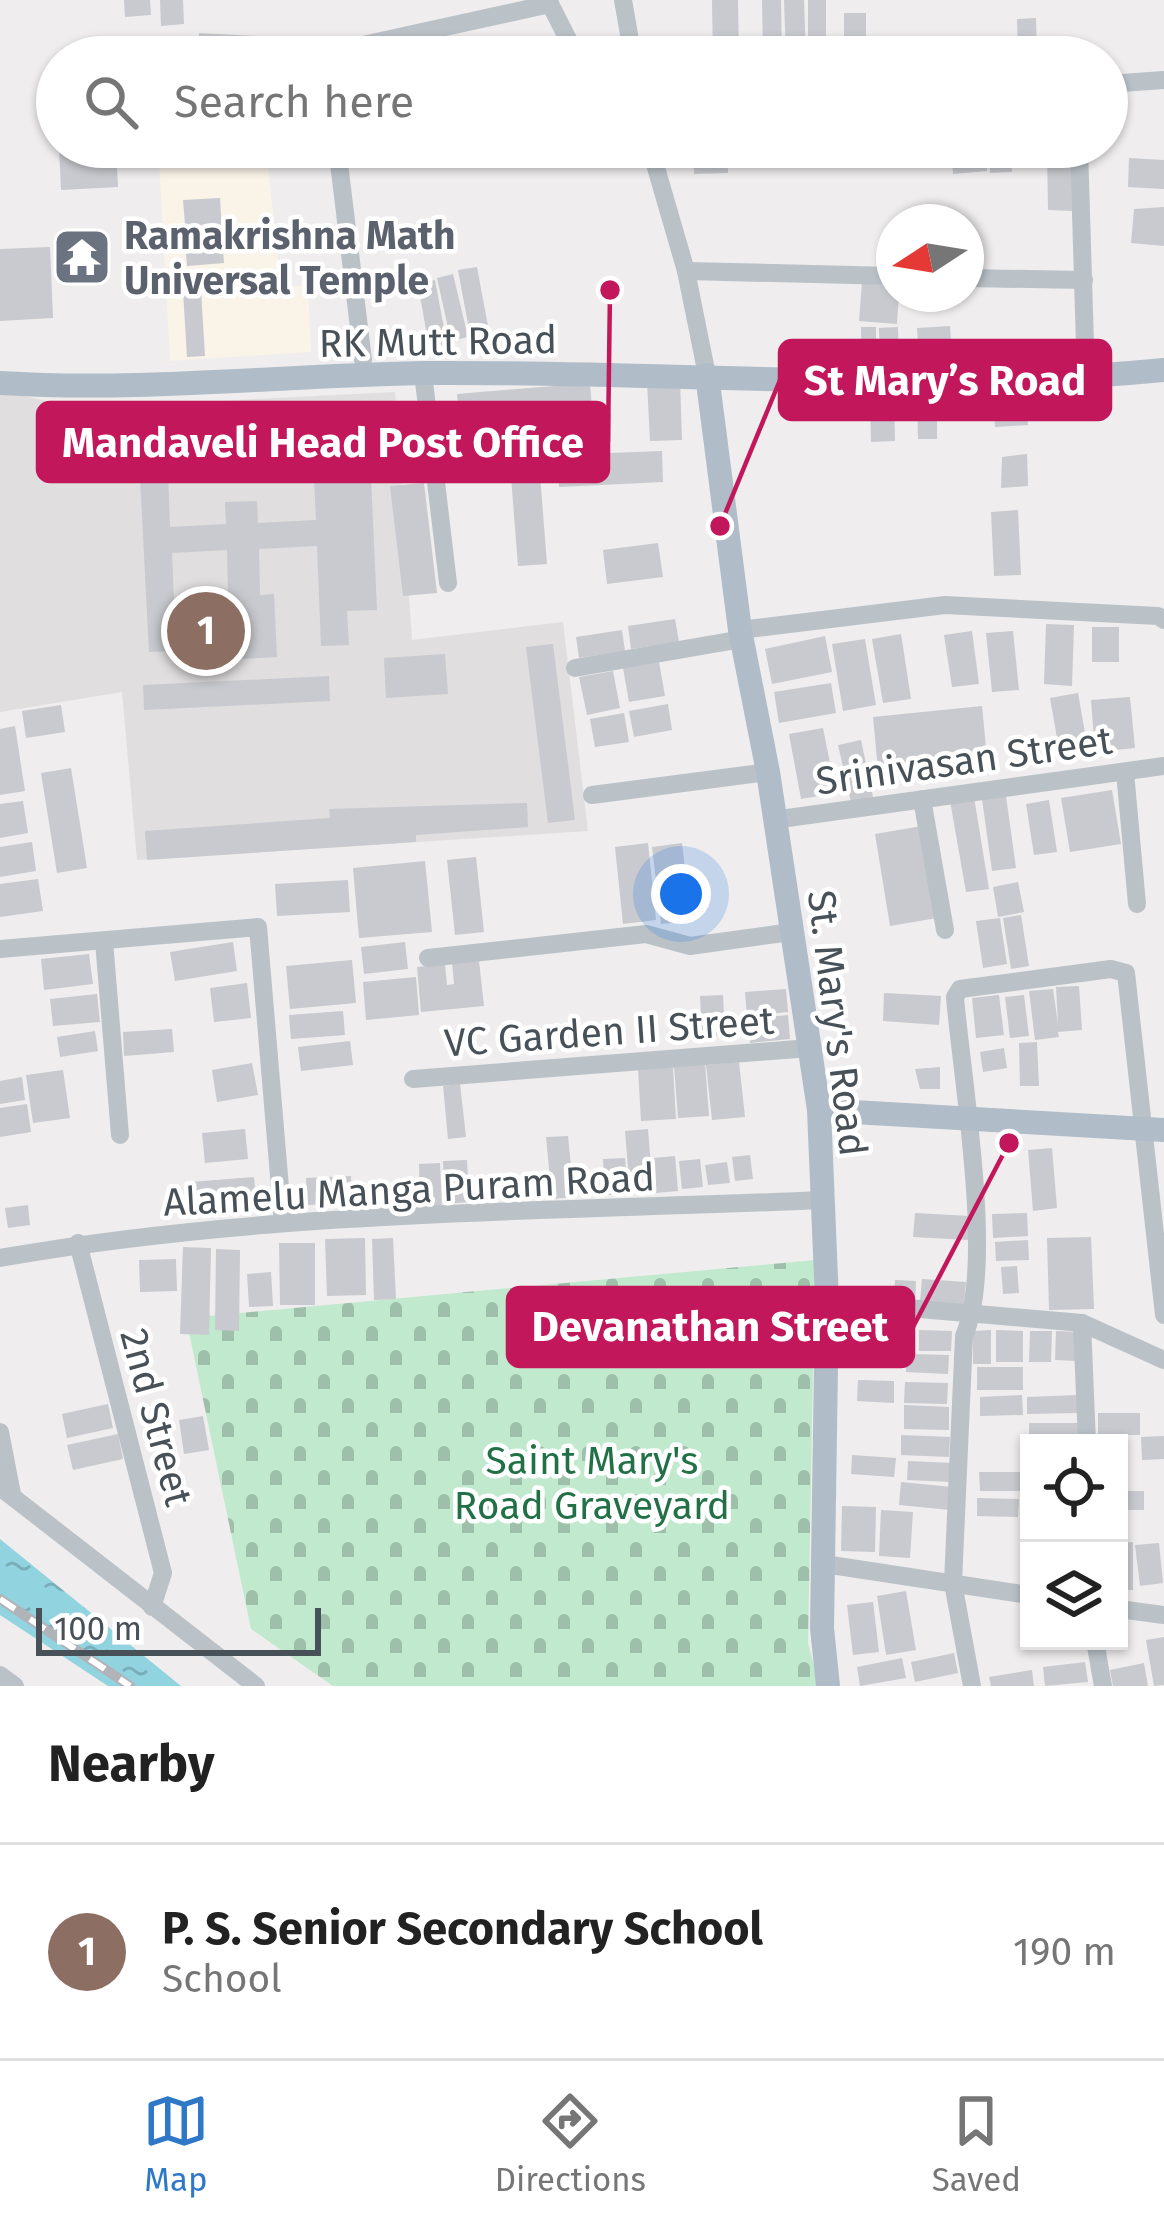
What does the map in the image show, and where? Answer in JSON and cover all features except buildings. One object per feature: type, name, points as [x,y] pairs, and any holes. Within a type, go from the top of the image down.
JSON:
[{"type":"main road","name":"RK Mutt Road","points":[[0,383],[95,387],[423,374],[706,375],[765,381],[1086,378],[1164,370]]},
{"type":"main road","name":"St. Mary's Road","points":[[706,375],[741,634],[768,772],[819,1110],[827,1301],[822,1628],[828,1686]]},
{"type":"main road","points":[[819,1110],[1154,1130]]},
{"type":"street","points":[[623,0],[629,36]]},
{"type":"street","points":[[400,36],[549,2],[566,36]]},
{"type":"street","points":[[1128,83],[1164,80]]},
{"type":"street","points":[[340,168],[363,361]]},
{"type":"street","points":[[656,168],[686,271],[706,375]]},
{"type":"street","points":[[1080,168],[1086,378]]},
{"type":"street","points":[[686,271],[876,276]]},
{"type":"street","points":[[984,278],[1084,280]]},
{"type":"street","points":[[423,374],[448,584]]},
{"type":"street","points":[[575,668],[741,634],[945,605],[1161,618]]},
{"type":"street","name":"Srinivasan Street","points":[[773,820],[1164,766]]},
{"type":"street","points":[[592,795],[768,772]]},
{"type":"street","points":[[1125,772],[1137,904]]},
{"type":"street","points":[[922,799],[945,930]]},
{"type":"street","points":[[0,949],[258,927],[284,1223]]},
{"type":"street","points":[[428,958],[646,934],[690,946],[791,932]]},
{"type":"street","points":[[104,941],[120,1135]]},
{"type":"street","points":[[971,1686],[953,1583],[964,1336],[973,1314],[975,1213],[956,992],[1120,969],[1130,982],[1154,1130],[1164,1315]]},
{"type":"street","name":"VC Garden II Street","points":[[413,1079],[810,1048]]},
{"type":"street","name":"Alamelu Manga Puram Road","points":[[0,1258],[78,1243],[284,1223],[823,1200]]},
{"type":"street","name":"2nd Street","points":[[78,1243],[163,1573],[152,1607]]},
{"type":"street","points":[[827,1301],[1082,1322],[1163,1356]]},
{"type":"street","points":[[1082,1322],[1087,1434]]},
{"type":"street","points":[[0,1432],[6,1490],[256,1686]]},
{"type":"street","points":[[824,1564],[1020,1594]]},
{"type":"street","points":[[1128,1610],[1164,1615]]},
{"type":"street","points":[[1097,1650],[1103,1686]]},
{"type":"street","points":[[0,1675],[15,1686]]},
{"type":"shaded area","points":[[159,168],[268,168],[281,288],[308,285],[311,352],[170,361]]},
{"type":"shaded area","points":[[0,390],[74,408],[395,392],[412,640],[563,622],[588,831],[137,860],[122,692],[0,712]]},
{"type":"green space","name":"Saint Mary's Road Graveyard","points":[[815,1260],[808,1643],[819,1686],[333,1686],[251,1629],[186,1318]]},
{"type":"water","points":[[0,1539],[181,1686],[108,1686],[0,1615]]},
{"type":"railway","points":[[0,1599],[130,1686]]},
{"type":"place","name":"Ramakrishna Math Universal Temple","points":[[82,257]]},
{"type":"place","name":"Mandaveli Head Post Office","points":[[610,290]]},
{"type":"place","name":"St Mary’s Road","points":[[720,526]]},
{"type":"place","name":"P. S. Senior Secondary School","points":[[206,631]]},
{"type":"place","name":"Devanathan Street","points":[[1009,1143]]}]
